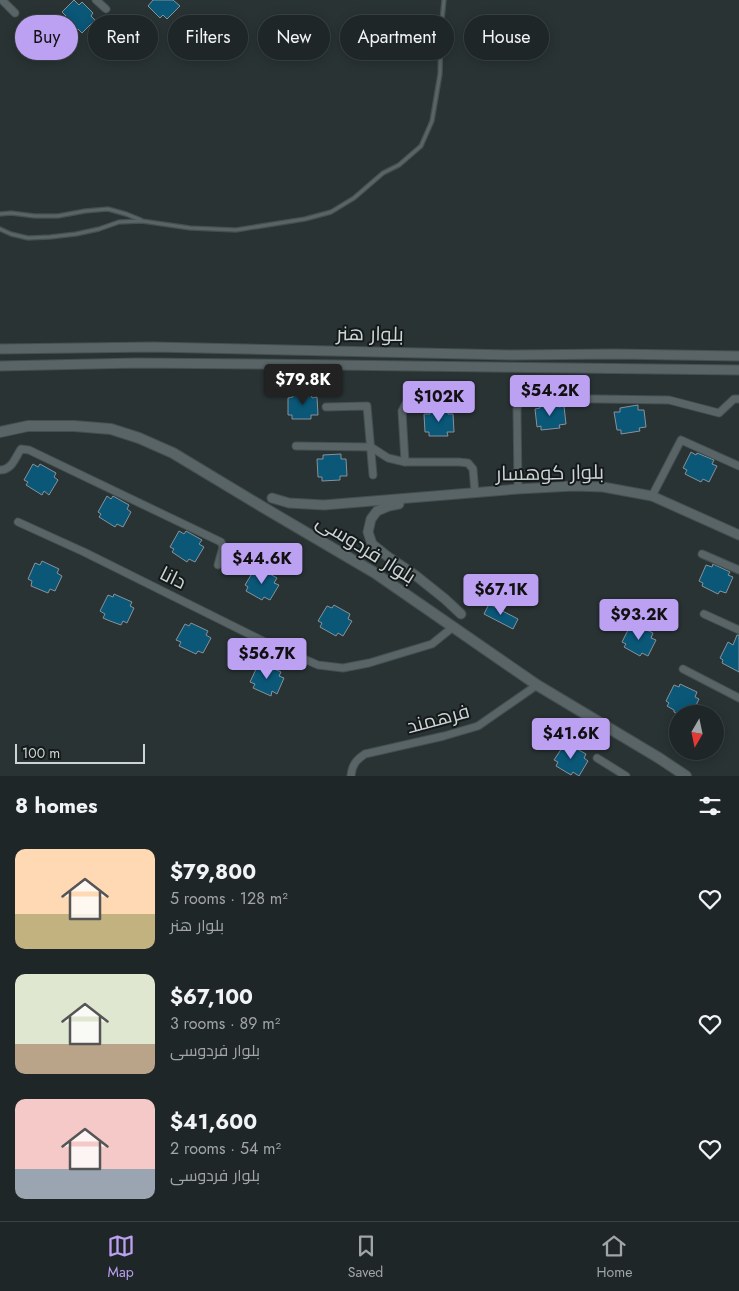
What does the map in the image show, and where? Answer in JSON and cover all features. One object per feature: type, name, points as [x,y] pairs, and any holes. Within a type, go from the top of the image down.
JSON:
[{"type":"main road","name":"بلوار فردوسی","points":[[0,432],[28,426],[74,426],[111,429],[140,438],[173,453],[375,573],[537,685],[686,776]]},
{"type":"street","points":[[2,0],[15,13]]},
{"type":"street","points":[[96,0],[106,9]]},
{"type":"street","name":"بلوار هنر","points":[[0,349],[153,347],[513,355],[739,356]]},
{"type":"street","name":"بلوار هنر","points":[[0,366],[137,363],[739,370]]},
{"type":"street","points":[[518,489],[518,409],[519,403],[526,398],[669,400],[719,413],[734,399],[739,399]]},
{"type":"street","points":[[405,462],[402,411],[409,400],[427,399]]},
{"type":"street","points":[[326,407],[368,406],[373,475]]},
{"type":"street","points":[[652,496],[682,440],[739,466]]},
{"type":"street","points":[[296,446],[371,446],[388,458],[405,462],[459,462],[468,464],[473,469],[475,493]]},
{"type":"street","points":[[0,470],[6,470],[11,466],[21,449],[29,450],[222,542],[223,547],[218,565]]},
{"type":"street","name":"بلوار کوهسار","points":[[443,496],[518,489],[574,486],[603,487],[652,496],[739,535]]},
{"type":"street","points":[[272,498],[289,503],[324,505],[443,496]]},
{"type":"street","points":[[443,496],[389,506],[377,511],[371,519],[368,532],[372,544],[386,556],[415,575],[461,614]]},
{"type":"street","name":"دانا","points":[[18,522],[318,665],[343,668],[369,664],[432,644],[453,626]]},
{"type":"street","points":[[702,554],[739,570]]},
{"type":"street","points":[[704,614],[739,630]]},
{"type":"street","points":[[683,669],[739,698]]},
{"type":"street","name":"فرهمند","points":[[351,776],[352,767],[358,758],[365,754],[444,736],[478,726],[491,719],[537,685]]},
{"type":"street","points":[[597,758],[626,776]]},
{"type":"lane","points":[[0,229],[28,238],[76,234],[119,222],[142,221],[190,228],[236,230],[305,219],[331,212],[354,198],[383,173],[399,164],[421,146],[432,121],[440,74],[444,0]]},
{"type":"lane","points":[[0,214],[58,216],[108,209],[142,221]]},
{"type":"building","points":[[74,0],[79,5],[82,2],[93,13],[88,15],[88,27],[82,33],[78,29],[78,15],[65,15],[62,12]]},
{"type":"building","points":[[153,0],[173,0],[180,6],[171,15],[168,15],[167,19],[163,15],[160,18],[148,6]]},
{"type":"building","points":[[311,393],[312,398],[317,397],[318,415],[311,415],[311,419],[292,419],[292,415],[288,415],[288,398],[293,397],[293,394]]},
{"type":"building","points":[[558,404],[559,407],[564,406],[566,424],[559,425],[560,428],[541,430],[541,426],[537,427],[535,409],[540,408],[540,405]]},
{"type":"building","points":[[638,405],[638,410],[644,410],[646,427],[639,428],[640,431],[621,434],[621,430],[617,430],[614,412],[620,412],[620,408]]},
{"type":"building","points":[[430,410],[448,410],[448,414],[453,414],[454,432],[447,432],[448,436],[429,436],[429,432],[425,432],[424,414],[430,414]]},
{"type":"building","points":[[691,452],[714,460],[712,464],[717,466],[709,482],[703,479],[701,482],[685,474],[687,470],[683,468]]},
{"type":"building","points":[[341,454],[341,459],[346,459],[347,476],[340,476],[340,480],[322,481],[322,477],[318,477],[317,459],[323,459],[323,455]]},
{"type":"building","points":[[33,464],[38,467],[40,464],[56,473],[54,477],[58,480],[49,495],[44,491],[42,495],[26,485],[28,482],[24,480]]},
{"type":"building","points":[[107,496],[111,499],[113,496],[129,505],[127,509],[131,512],[123,527],[117,524],[115,527],[99,517],[101,514],[98,512]]},
{"type":"building","points":[[179,531],[184,534],[186,531],[202,540],[199,544],[204,547],[195,562],[189,559],[187,562],[172,552],[174,549],[170,547]]},
{"type":"building","points":[[42,561],[59,569],[57,573],[62,576],[55,591],[50,589],[48,593],[31,586],[32,581],[28,579],[35,563],[40,565]]},
{"type":"building","points":[[713,564],[730,572],[728,575],[733,577],[726,593],[720,591],[718,594],[702,586],[703,583],[699,581],[706,565],[712,567]]},
{"type":"building","points":[[261,569],[277,578],[274,583],[279,585],[270,600],[264,597],[262,600],[246,591],[248,587],[245,585],[254,570],[259,573]]},
{"type":"building","points":[[114,594],[132,602],[130,606],[134,608],[127,623],[123,621],[121,625],[103,618],[105,614],[100,611],[108,595],[113,597]]},
{"type":"building","points":[[489,604],[518,619],[513,629],[484,614]]},
{"type":"building","points":[[334,605],[350,614],[348,619],[352,621],[343,636],[338,633],[336,636],[320,627],[322,623],[318,621],[327,606],[332,608]]},
{"type":"building","points":[[191,623],[208,631],[206,635],[211,638],[203,653],[198,651],[196,654],[179,646],[181,642],[176,640],[185,624],[189,626]]},
{"type":"building","points":[[637,625],[653,633],[651,638],[656,640],[648,656],[642,653],[640,656],[624,647],[626,644],[622,642],[630,626],[635,629]]},
{"type":"building","points":[[737,635],[739,635],[739,672],[722,663],[723,660],[720,658],[728,642],[733,645]]},
{"type":"building","points":[[264,664],[281,672],[279,676],[284,678],[277,694],[272,691],[271,696],[253,688],[255,684],[250,682],[258,665],[262,668]]},
{"type":"building","points":[[680,684],[697,692],[695,697],[699,699],[696,705],[667,706],[669,703],[666,701],[674,685],[679,687]]},
{"type":"building","points":[[564,745],[568,748],[570,745],[586,754],[584,758],[588,761],[579,776],[573,772],[571,775],[556,766],[558,762],[554,760]]}]
